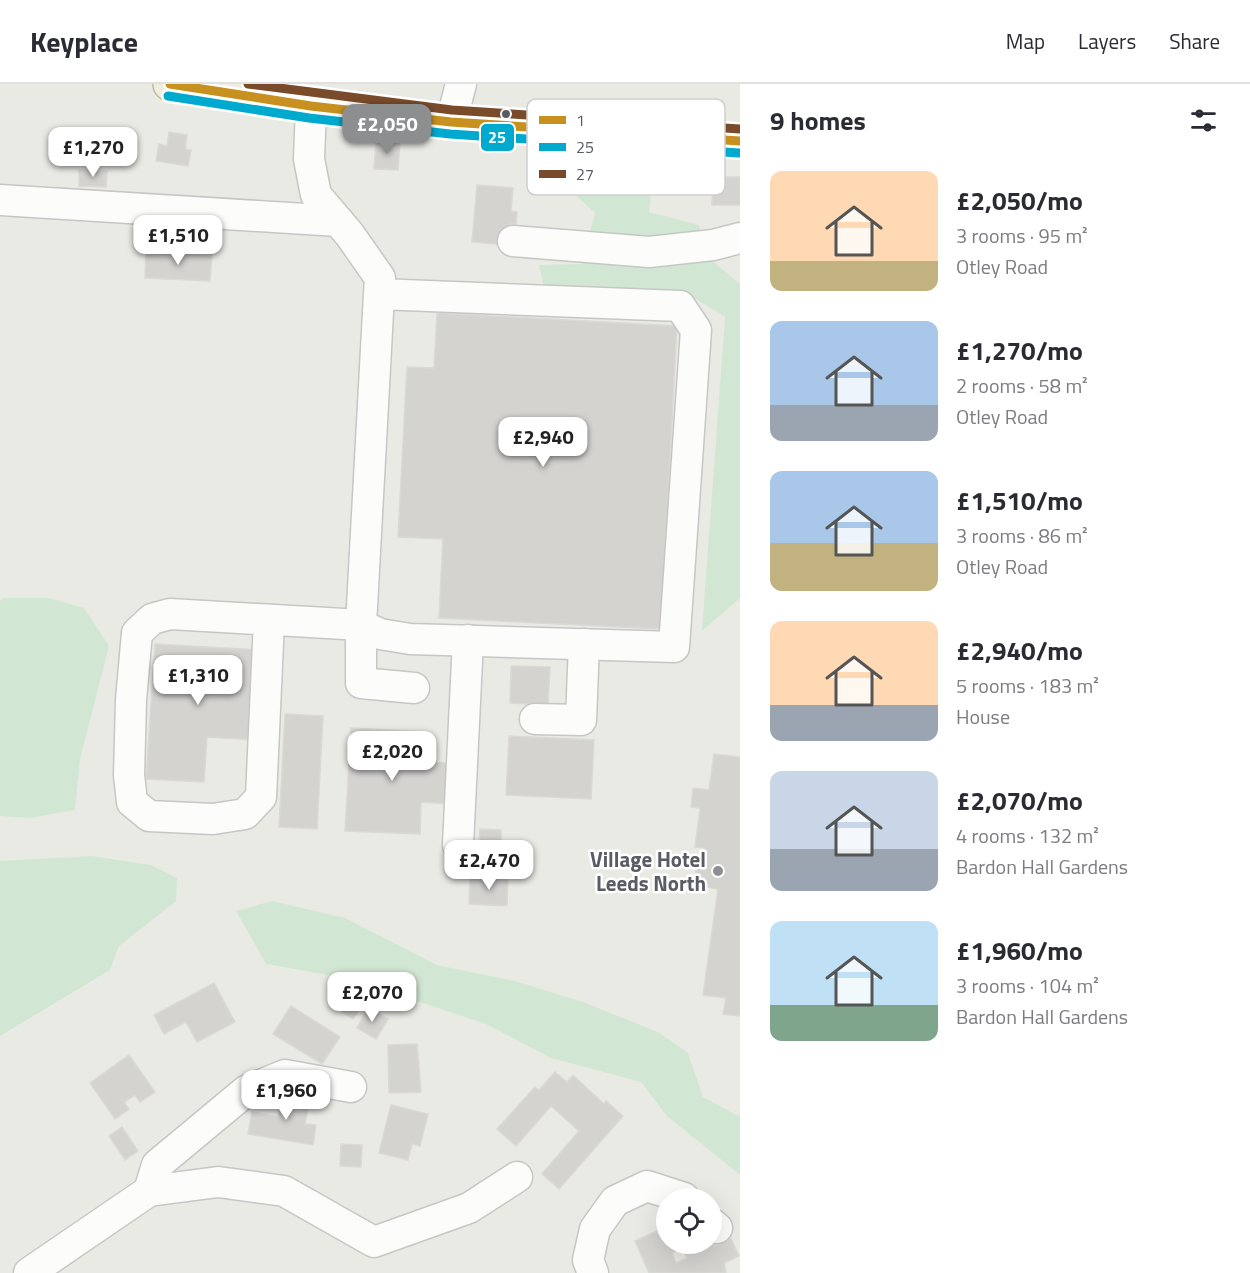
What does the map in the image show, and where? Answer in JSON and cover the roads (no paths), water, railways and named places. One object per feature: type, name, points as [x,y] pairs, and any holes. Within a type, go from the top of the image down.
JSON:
[{"type":"highway","points":[[170,84],[311,106],[451,122],[527,127]]},
{"type":"highway","points":[[725,140],[740,141]]},
{"type":"street","points":[[451,122],[461,84]]},
{"type":"street","points":[[311,106],[309,159],[316,195],[380,278],[361,624],[361,683],[414,688]]},
{"type":"street","points":[[0,200],[338,221]]},
{"type":"street","points":[[513,241],[649,252],[713,245],[740,238]]},
{"type":"street","points":[[269,621],[261,796],[245,814],[213,819],[149,816],[132,802],[129,775],[131,700],[137,633],[152,619],[170,614],[269,621],[361,624],[380,634],[410,639],[674,647],[696,330],[680,306],[379,294]]},
{"type":"street","points":[[458,845],[468,640]]},
{"type":"street","points":[[535,719],[581,720],[584,644]]},
{"type":"street","points":[[149,1191],[157,1165],[246,1091],[285,1075],[351,1088]]},
{"type":"street","points":[[29,1273],[149,1191],[218,1182],[284,1191],[374,1242],[469,1208],[517,1177]]},
{"type":"street","points":[[593,1273],[588,1260],[595,1229],[615,1201],[646,1186],[656,1189]]},
{"type":"place","name":"Village Hotel Leeds North","points":[[718,871]]}]
